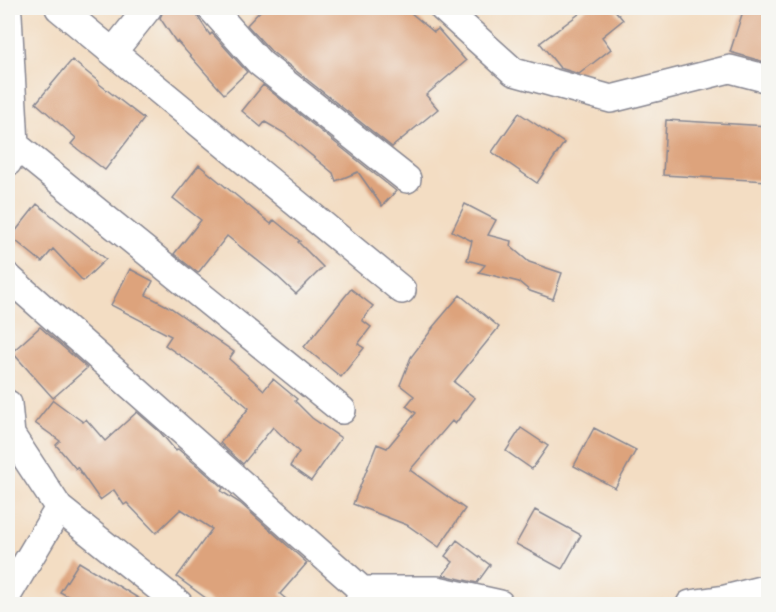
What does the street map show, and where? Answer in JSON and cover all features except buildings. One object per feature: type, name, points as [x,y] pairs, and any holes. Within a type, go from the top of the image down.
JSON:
[{"type":"street","points":[[59,8],[402,290]]},
{"type":"street","points":[[113,52],[148,8]]},
{"type":"street","points":[[211,8],[260,63],[407,179]]},
{"type":"street","points":[[443,8],[514,72],[611,99],[730,69],[768,79]]},
{"type":"street","points":[[8,15],[11,154],[342,410]]},
{"type":"street","points":[[8,278],[360,597],[437,590],[500,604]]},
{"type":"street","points":[[8,404],[11,435],[59,508],[179,604]]},
{"type":"street","points":[[8,594],[59,508]]},
{"type":"street","points":[[690,604],[725,599],[768,588]]}]
